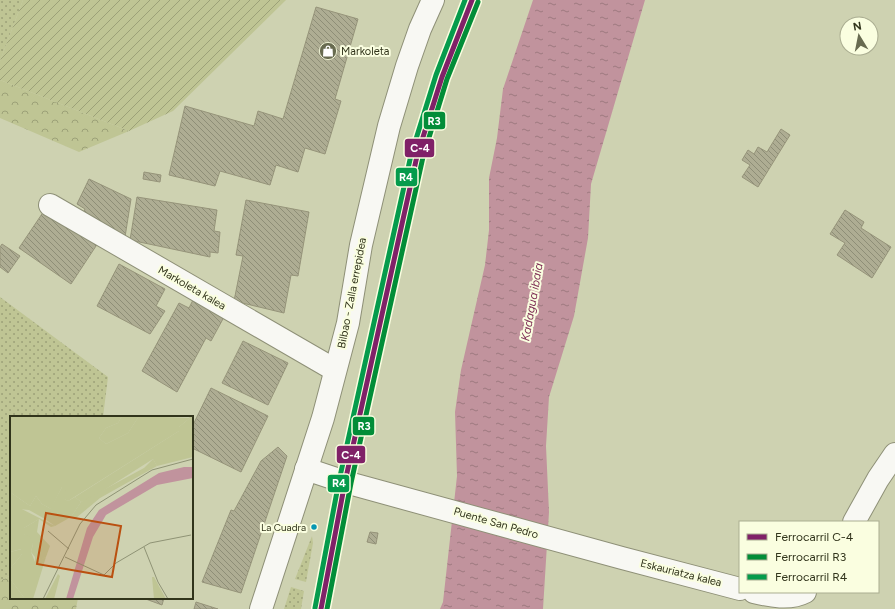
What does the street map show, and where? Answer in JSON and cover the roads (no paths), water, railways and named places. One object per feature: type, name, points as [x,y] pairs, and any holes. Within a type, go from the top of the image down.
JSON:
[{"type":"street","name":"Bilbao - Zalla errepidea","points":[[261,609],[306,469],[348,323],[361,245],[389,126],[410,58],[433,0]]},
{"type":"street","name":"Markoleta kalea","points":[[50,205],[335,370]]},
{"type":"street","points":[[855,521],[895,454]]},
{"type":"street","name":"Puente San Pedro","points":[[306,469],[345,482],[371,487],[622,558]]},
{"type":"street","name":"Eskauriatza kalea","points":[[622,558],[739,588]]},
{"type":"street","points":[[758,593],[768,596],[797,596],[803,593]]},
{"type":"water","name":"Kadagua ibaia","points":[[533,0],[645,0],[591,184],[588,238],[574,316],[549,397],[546,446],[549,512],[543,609],[440,609],[443,602],[457,476],[455,412],[461,370],[485,265],[489,230],[489,178],[497,138],[503,89]]},
{"type":"rail line","name":"R4","points":[[315,608],[339,481],[411,155],[436,75],[465,0]]},
{"type":"rail line","name":"C-4","points":[[321,609],[345,482],[417,156],[442,77],[472,0]]},
{"type":"rail line","name":"R3","points":[[327,609],[351,483],[423,157],[447,79],[478,2]]},
{"type":"place","name":"Markoleta","points":[[328,51]]},
{"type":"place","name":"La Cuadra","points":[[314,527]]}]
